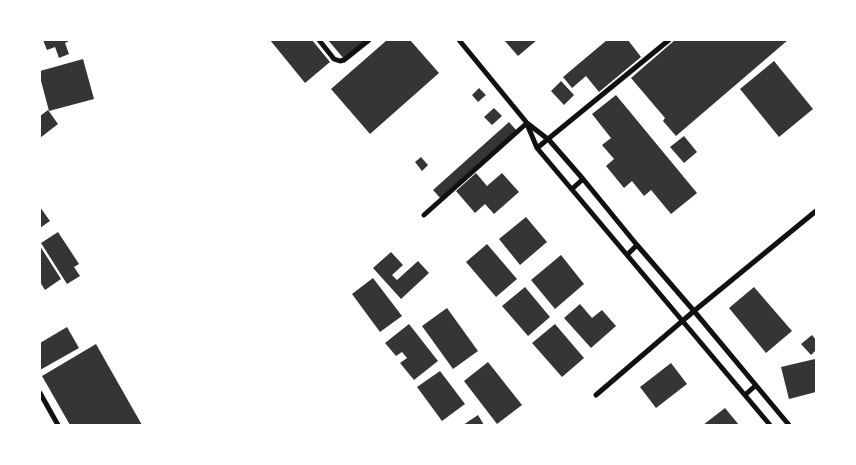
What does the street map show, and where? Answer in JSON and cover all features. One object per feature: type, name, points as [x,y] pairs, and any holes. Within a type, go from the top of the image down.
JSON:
[{"type":"street","points":[[319,40],[334,59],[340,61],[344,60],[369,40]]},
{"type":"street","points":[[459,40],[527,123],[549,140],[584,179],[637,245],[789,425]]},
{"type":"street","points":[[538,148],[669,40]]},
{"type":"street","points":[[527,123],[538,148],[770,425]]},
{"type":"street","points":[[424,215],[527,123]]},
{"type":"street","points":[[572,189],[584,179]]},
{"type":"street","points":[[596,395],[682,321],[816,211]]},
{"type":"street","points":[[627,255],[637,245]]},
{"type":"street","points":[[745,395],[756,386]]},
{"type":"street","points":[[40,393],[58,425]]},
{"type":"building","points":[[43,40],[71,40],[65,43],[69,54],[59,58],[55,47],[47,50]]},
{"type":"building","points":[[270,40],[312,40],[330,62],[305,83]]},
{"type":"building","points":[[328,40],[366,40],[344,59]]},
{"type":"building","points":[[387,40],[410,40],[439,73],[370,134],[331,89]]},
{"type":"building","points":[[504,40],[537,40],[518,56]]},
{"type":"building","points":[[607,40],[628,40],[641,57],[599,92],[586,76],[572,88],[563,77]]},
{"type":"building","points":[[675,40],[788,40],[676,136],[663,121],[665,118],[631,78]]},
{"type":"building","points":[[83,59],[94,99],[49,111],[40,71]]},
{"type":"building","points":[[774,61],[813,109],[779,137],[740,89]]},
{"type":"building","points":[[561,81],[574,95],[564,105],[551,91]]},
{"type":"building","points":[[479,88],[486,95],[478,102],[472,95]]},
{"type":"building","points":[[616,95],[697,193],[671,214],[651,190],[644,196],[632,181],[624,188],[606,166],[614,159],[602,145],[611,138],[592,114]]},
{"type":"building","points":[[494,108],[502,116],[492,125],[484,117]]},
{"type":"building","points":[[48,110],[58,124],[40,138],[40,116]]},
{"type":"building","points":[[509,122],[517,131],[441,199],[433,190]]},
{"type":"building","points":[[684,136],[697,152],[684,163],[670,147]]},
{"type":"building","points":[[421,157],[428,165],[422,171],[415,162]]},
{"type":"building","points":[[476,173],[487,186],[502,173],[519,192],[494,214],[485,204],[475,213],[456,191]]},
{"type":"building","points":[[40,207],[50,221],[40,228]]},
{"type":"building","points":[[526,217],[547,242],[520,265],[499,239]]},
{"type":"building","points":[[58,232],[79,264],[74,267],[80,276],[67,284],[41,243]]},
{"type":"building","points":[[487,244],[517,279],[496,297],[466,262]]},
{"type":"building","points":[[40,246],[61,279],[45,290],[40,282]]},
{"type":"building","points":[[391,252],[403,265],[392,275],[397,280],[418,261],[429,273],[401,299],[373,268]]},
{"type":"building","points":[[561,255],[584,284],[555,309],[531,280]]},
{"type":"building","points":[[373,278],[402,316],[380,332],[352,294]]},
{"type":"building","points":[[525,287],[550,317],[528,336],[502,306]]},
{"type":"building","points":[[754,287],[792,331],[766,353],[729,308]]},
{"type":"building","points":[[580,304],[592,318],[602,310],[616,326],[591,348],[564,318]]},
{"type":"building","points":[[447,308],[478,351],[453,369],[422,326]]},
{"type":"building","points":[[409,324],[438,361],[414,380],[400,363],[407,358],[402,352],[396,356],[385,343]]},
{"type":"building","points":[[555,324],[584,358],[562,377],[532,343]]},
{"type":"building","points":[[67,327],[79,348],[40,370],[40,343]]},
{"type":"building","points":[[812,335],[816,340],[816,350],[811,355],[801,344]]},
{"type":"building","points":[[96,344],[142,425],[70,425],[42,376]]},
{"type":"building","points":[[815,359],[816,392],[789,399],[781,367]]},
{"type":"building","points":[[488,362],[522,405],[497,424],[464,381]]},
{"type":"building","points":[[671,363],[687,384],[656,408],[640,387]]},
{"type":"building","points":[[440,371],[465,404],[442,421],[417,387]]},
{"type":"building","points":[[725,408],[739,425],[703,425]]},
{"type":"building","points":[[478,415],[484,425],[463,425]]}]
